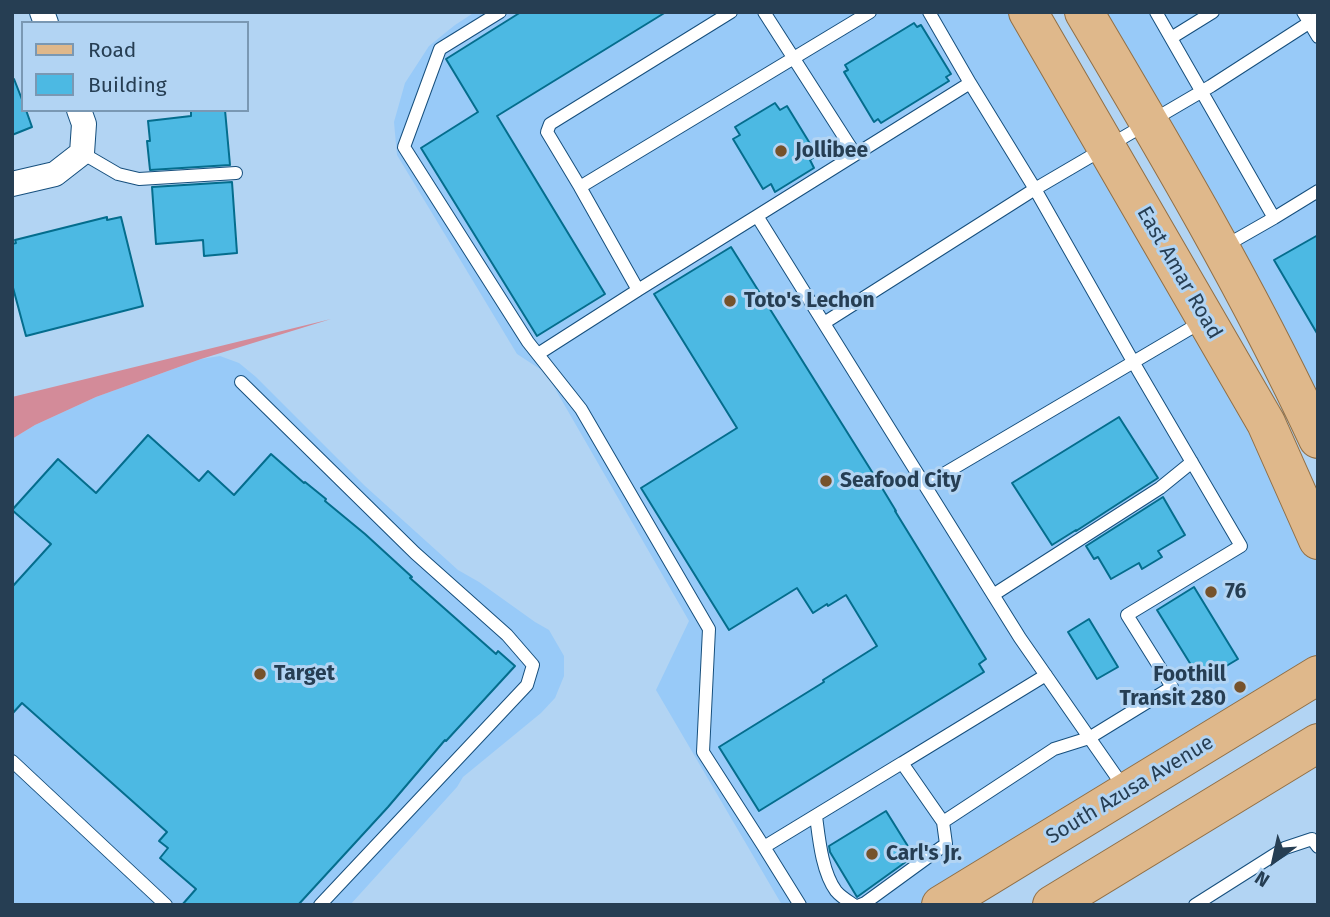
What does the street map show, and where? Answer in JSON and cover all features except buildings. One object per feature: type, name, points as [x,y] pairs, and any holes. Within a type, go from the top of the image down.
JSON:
[{"type":"main road","name":"East Amar Road","points":[[1028,12],[1266,423],[1318,540]]},
{"type":"main road","points":[[1084,12],[1222,248],[1317,433]]},
{"type":"main road","name":"South Azusa Avenue","points":[[942,905],[1318,675]]},
{"type":"main road","points":[[1052,905],[1318,743]]},
{"type":"street","points":[[12,184],[55,174],[82,153],[84,124],[80,112]]},
{"type":"lane","points":[[500,12],[440,49],[404,147],[528,342],[581,409],[709,629],[703,752],[800,905]]},
{"type":"lane","points":[[638,290],[547,132],[550,124],[731,12]]},
{"type":"lane","points":[[764,12],[855,154]]},
{"type":"lane","points":[[580,187],[870,12]]},
{"type":"lane","points":[[929,12],[1035,188],[1241,546],[1127,615],[1172,687],[1089,738],[1054,749],[943,822]]},
{"type":"lane","points":[[1156,12],[1206,88],[1274,218]]},
{"type":"lane","points":[[1171,38],[1213,12]]},
{"type":"lane","points":[[824,323],[1035,188],[1206,88],[1310,17],[1318,37]]},
{"type":"lane","points":[[538,354],[970,83]]},
{"type":"lane","points":[[82,153],[118,174],[139,179],[236,173]]},
{"type":"lane","points":[[1222,248],[1318,191]]},
{"type":"lane","points":[[757,216],[993,595],[1127,792]]},
{"type":"lane","points":[[925,485],[1206,319]]},
{"type":"lane","points":[[241,382],[415,553],[507,635],[533,665],[527,685],[320,905]]},
{"type":"lane","points":[[993,595],[1160,488],[1192,462]]},
{"type":"lane","points":[[764,847],[1046,675]]},
{"type":"lane","points":[[12,761],[166,905]]},
{"type":"lane","points":[[860,905],[946,844],[943,822],[902,763]]},
{"type":"lane","points":[[816,816],[822,859],[836,891],[855,905]]},
{"type":"lane","points":[[1195,905],[1285,848],[1312,839],[1318,847]]},
{"type":"shaded area","points":[[475,12],[1028,12],[1318,540],[1318,675],[941,905],[782,905],[656,690],[689,621],[546,373],[517,354],[397,155],[394,122],[405,83],[429,46]]},
{"type":"shaded area","points":[[1084,12],[1318,12],[1318,440]]},
{"type":"shaded area","points":[[331,319],[201,359],[96,397],[35,425],[12,439],[12,397]]},
{"type":"shaded area","name":"Target","points":[[220,356],[239,363],[256,377],[365,486],[458,570],[549,630],[564,656],[564,676],[555,698],[541,713],[463,777],[457,787],[350,905],[12,905],[12,439],[35,425],[96,397],[201,359]]},
{"type":"place","name":"Jollibee","points":[[781,151]]},
{"type":"place","name":"Toto's Lechon","points":[[730,301]]},
{"type":"place","name":"Seafood City","points":[[826,481]]},
{"type":"place","name":"76","points":[[1211,592]]},
{"type":"place","name":"Target","points":[[260,674]]},
{"type":"place","name":"Foothill Transit 280","points":[[1240,687]]},
{"type":"place","name":"Carl's Jr.","points":[[872,854]]}]
